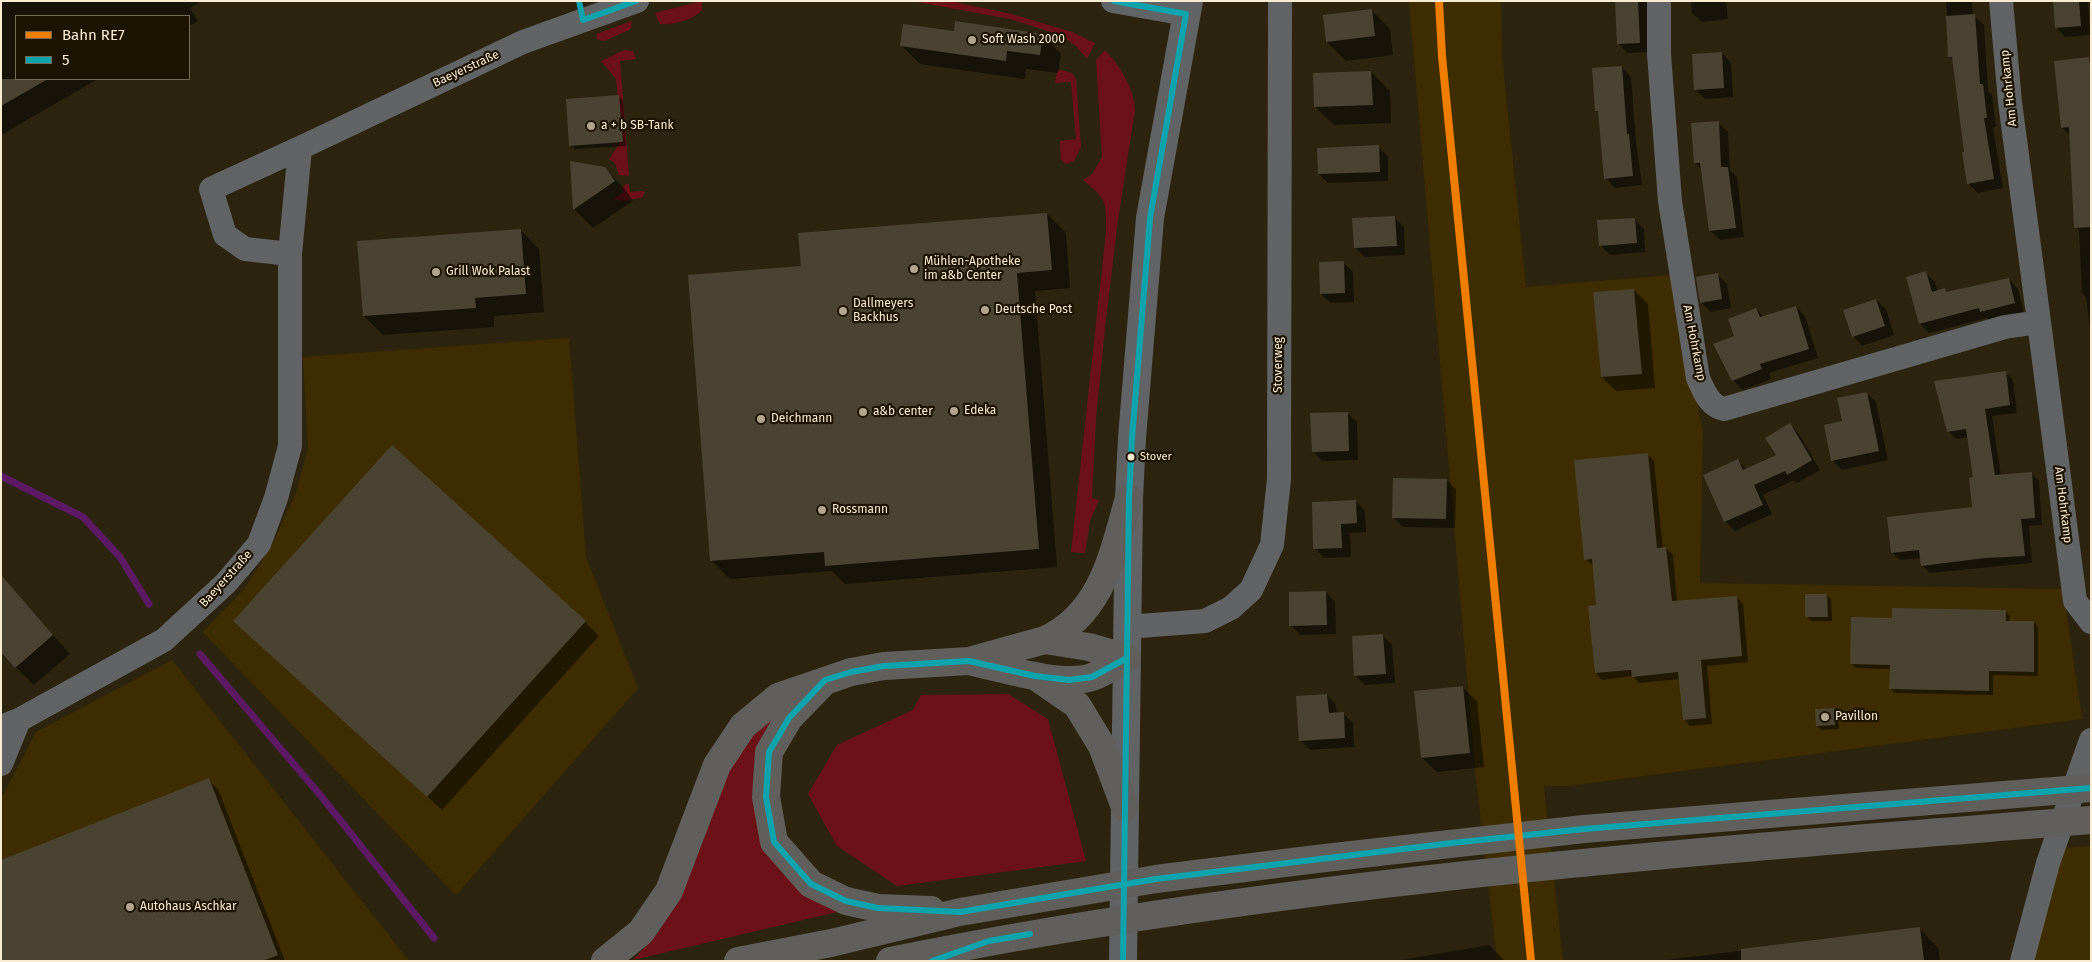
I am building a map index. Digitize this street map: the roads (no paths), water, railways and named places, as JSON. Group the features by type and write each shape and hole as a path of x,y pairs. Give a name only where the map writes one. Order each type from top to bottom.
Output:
{"highway":[{"path":"605,961 641,932 669,891 717,765 743,726 778,697 850,672 884,666 970,661 1055,636 1085,611 1105,578 1129,498"},
{"path":"1045,640 1089,647 1126,658"},
{"path":"970,661 1034,676 1069,680 1092,677 1126,658"},
{"path":"1034,676 1078,705 1102,746 1124,808"},
{"path":"825,680 789,718 769,752 766,797 774,842 812,884 846,902 878,908 960,912"},
{"path":"738,961 831,943 960,912 1156,879 1584,829 2091,788"},
{"path":"890,961 989,941 1157,914 1455,876 1588,861 1803,842 2084,821"},
{"path":"931,961 989,941"}],"street":[{"name":"Baeyerstraße","path":"290,254 245,249 225,235 211,189 523,42 581,11 637,1"},
{"path":"1113,1 1188,8 1150,218 1132,438 1126,658 1123,961"},
{"name":"Stoverweg","path":"1127,627 1205,621 1231,608 1251,590 1272,545 1279,480 1280,1"},
{"name":"Am Hohrkamp","path":"1659,1 1659,54 1670,200 1698,378 1707,398 1718,408 1724,409 2005,327 2040,322"},
{"name":"Am Hohrkamp","path":"2001,1 2010,102 2075,601 2091,622"},
{"name":"Baeyerstraße","path":"1,764 10,723 164,640 226,583 258,544 276,498 290,446 290,254 300,148"},
{"path":"2022,961 2048,863 2091,740"}],"waterway":[{"path":"1,476 83,517 120,557 149,604"},
{"path":"200,654 321,796 434,938"}],"rail line":[{"name":"RE7","path":"1439,1 1442,56 1531,961"}],"place":[{"name":"Soft Wash 2000","path":"972,40"},
{"name":"a + b SB-Tank","path":"591,126"},
{"name":"Mühlen-Apotheke im a&b Center","path":"914,269"},
{"name":"Grill Wok Palast","path":"436,272"},
{"name":"Deutsche Post","path":"985,310"},
{"name":"Dallmeyers Backhus","path":"843,311"},
{"name":"Edeka","path":"954,411"},
{"name":"a&b center","path":"863,412"},
{"name":"Deichmann","path":"761,419"},
{"name":"Stover","path":"1131,457"},
{"name":"Rossmann","path":"822,510"},
{"name":"Pavillon","path":"1825,717"},
{"name":"Autohaus Aschkar","path":"130,907"}]}
